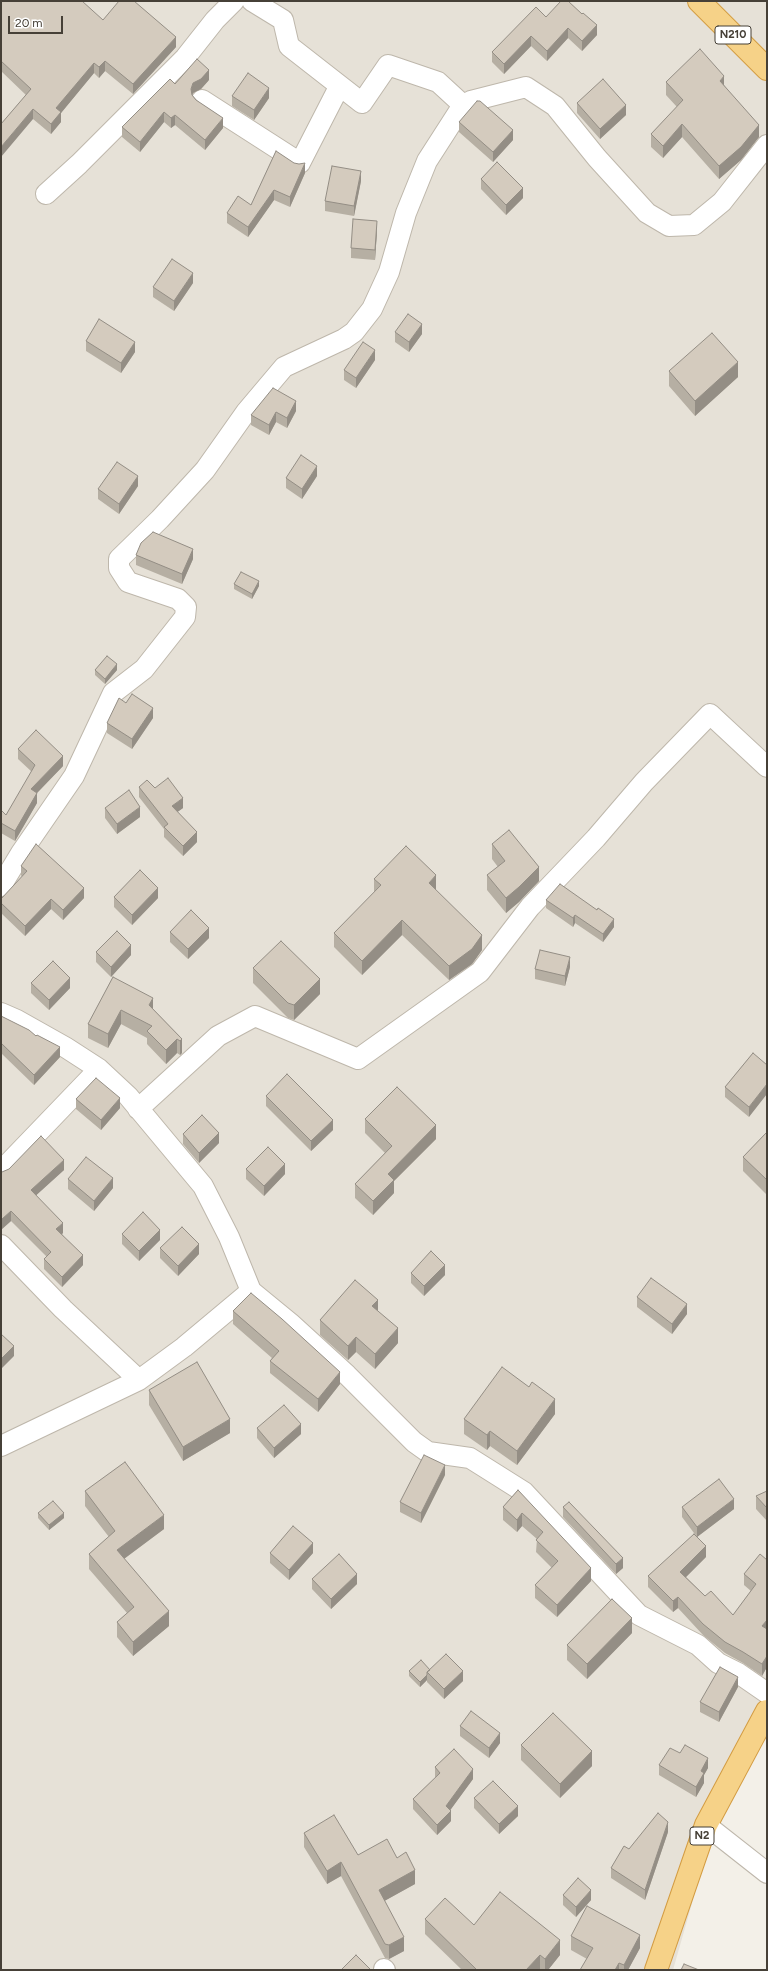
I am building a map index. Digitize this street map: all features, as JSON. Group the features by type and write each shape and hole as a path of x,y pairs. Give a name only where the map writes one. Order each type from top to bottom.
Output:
{"highway":[{"name":"N210","path":"699,1 767,69"},
{"name":"N2","path":"656,1970 706,1825 767,1711"}],"street":[{"path":"46,194 79,164 185,58 215,20 234,1"},
{"path":"252,1 283,20 288,46 339,87 362,103 388,65 438,82 463,105"},
{"path":"202,100 300,163 339,87"},
{"path":"1,886 21,853 74,776 113,693 144,668 185,617 186,607 178,599 128,582 119,568 119,559 160,519 205,470 246,412 284,367 344,339 354,332 372,309 389,272 406,213 427,161 463,105 472,100 526,87 556,106 597,158 647,213 669,226 694,225 722,202 767,145"},
{"path":"138,1108 218,1036 255,1016 358,1059 480,972 530,907 596,838 644,782 710,714 767,766"},
{"path":"1,1014 17,1020 99,1069 138,1108 203,1186 229,1236 251,1291 290,1323 347,1375 414,1442 428,1452 470,1458 524,1492 640,1615 698,1646 718,1663 738,1673 767,1694"},
{"path":"1,1171 99,1069"},
{"path":"1,1245 63,1309 139,1380"},
{"path":"1,1446 139,1380 184,1347 251,1291"},
{"path":"706,1825 767,1873"}],"shaded area":[{"path":"1,1 767,1 767,1731 715,1823 673,1970 1,1970"}],"building":[{"path":"1,1 82,1 103,20 119,1 134,1 176,37 133,84 105,61 99,67 94,63 56,108 61,112 51,124 33,109 1,147 1,124 31,89 1,61"},
{"path":"561,1 568,1 597,25 582,41 568,28 547,51 531,36 504,64 492,52 536,7 546,17"},
{"path":"700,49 724,76 720,81 759,125 741,147 719,166 682,124 663,146 651,134 683,100 666,82"},
{"path":"197,59 209,70 201,79 193,83 191,89 192,95 196,100 223,118 205,140 175,115 171,118 164,112 140,142 122,127 170,79 175,84"},
{"path":"248,73 269,88 254,110 232,96"},
{"path":"603,79 626,105 600,129 577,103"},
{"path":"477,101 480,101 513,130 493,152 459,122"},
{"path":"276,151 294,163 305,163 290,197 274,190 248,227 227,213 238,196 251,205"},
{"path":"497,162 523,188 506,205 481,179"},
{"path":"332,166 361,171 354,206 325,201"},
{"path":"353,219 377,221 375,250 351,248"},
{"path":"172,259 193,273 174,301 153,287"},
{"path":"408,314 422,324 409,342 395,332"},
{"path":"99,319 135,342 121,363 86,341"},
{"path":"712,333 738,362 695,401 669,371"},
{"path":"363,342 375,350 356,378 344,370"},
{"path":"273,388 296,401 287,418 276,412 269,425 251,415"},
{"path":"301,455 317,466 302,489 286,478"},
{"path":"117,462 138,476 119,504 98,489"},
{"path":"153,532 193,549 182,574 136,555 141,543"},
{"path":"241,572 259,581 252,594 234,584"},
{"path":"107,656 117,664 105,679 95,670"},
{"path":"132,694 153,708 132,739 107,723 119,698 126,703"},
{"path":"36,730 63,756 31,789 37,793 15,831 1,823 1,810 6,815 35,765 18,749"},
{"path":"168,778 183,798 172,806 197,832 183,846 164,827 168,824 139,787 147,780 155,788"},
{"path":"129,790 140,807 117,824 105,808"},
{"path":"509,830 539,867 506,898 487,875 505,861 492,844"},
{"path":"36,844 84,888 63,910 51,899 25,926 1,903 1,899 27,871 21,866"},
{"path":"406,846 436,875 429,883 482,935 472,949 449,966 402,920 362,961 334,933 381,885 374,879"},
{"path":"140,870 158,888 132,915 114,897"},
{"path":"560,884 597,910 598,908 614,919 603,934 575,915 573,918 546,900"},
{"path":"191,910 209,928 188,949 170,932"},
{"path":"117,931 131,945 111,967 96,952"},
{"path":"281,941 320,979 294,1005 288,1003 253,968"},
{"path":"540,950 570,957 565,976 535,969"},
{"path":"53,961 70,978 49,1000 31,983"},
{"path":"113,977 153,998 149,1005 182,1039 180,1041 177,1039 166,1050 147,1031 152,1026 121,1010 108,1034 88,1024"},
{"path":"1,1016 29,1030 36,1036 37,1035 60,1047 34,1075 1,1043"},
{"path":"753,1053 767,1065 767,1084 749,1107 725,1087"},
{"path":"287,1074 333,1120 311,1141 266,1096"},
{"path":"96,1078 120,1098 101,1120 76,1099"},
{"path":"397,1087 436,1125 388,1174 394,1180 373,1201 355,1184 392,1146 365,1119"},
{"path":"202,1115 219,1133 199,1153 183,1134"},
{"path":"767,1132 767,1180 743,1157"},
{"path":"41,1136 64,1160 31,1190 63,1223 56,1229 83,1255 62,1277 44,1259 51,1252 11,1211 2,1219 1,1218 1,1173 9,1169"},
{"path":"268,1147 285,1164 264,1186 246,1169"},
{"path":"86,1157 113,1178 94,1201 68,1179"},
{"path":"143,1212 160,1230 139,1251 122,1234"},
{"path":"182,1227 199,1244 178,1266 160,1248"},
{"path":"431,1251 445,1265 424,1286 411,1273"},
{"path":"651,1278 687,1304 672,1324 637,1297"},
{"path":"355,1280 378,1300 372,1306 398,1328 375,1354 356,1337 348,1346 320,1320"},
{"path":"251,1293 340,1372 318,1399 270,1361 279,1351 233,1311"},
{"path":"1,1334 14,1346 1,1359"},
{"path":"197,1362 230,1419 183,1447 149,1390"},
{"path":"502,1367 529,1387 532,1382 555,1399 517,1451 490,1431 487,1435 464,1419"},
{"path":"284,1405 301,1424 274,1448 257,1428"},
{"path":"424,1455 445,1465 421,1513 400,1502"},
{"path":"125,1462 164,1515 117,1550 169,1611 133,1642 117,1622 134,1607 89,1554 115,1531 85,1491"},
{"path":"719,1479 734,1499 697,1527 682,1507"},
{"path":"518,1490 591,1568 557,1605 535,1585 558,1561 536,1540 543,1532 522,1513 517,1520 503,1507"},
{"path":"767,1491 767,1508 756,1496"},
{"path":"53,1501 64,1513 49,1525 38,1513"},
{"path":"569,1502 623,1558 616,1564 563,1507"},
{"path":"293,1526 313,1543 289,1570 270,1553"},
{"path":"694,1534 706,1546 680,1572 705,1596 711,1591 733,1615 756,1584 744,1574 760,1554 767,1560 767,1620 762,1626 767,1629 767,1656 762,1664 725,1642 703,1624 678,1597 673,1601 648,1576"},
{"path":"339,1554 357,1574 331,1599 312,1579"},
{"path":"612,1599 632,1618 587,1664 567,1645"},
{"path":"446,1654 463,1671 444,1689 427,1672"},
{"path":"421,1660 430,1670 420,1682 409,1671"},
{"path":"720,1667 738,1677 719,1712 700,1702"},
{"path":"471,1711 500,1733 489,1748 460,1726"},
{"path":"553,1713 592,1751 560,1784 521,1745"},
{"path":"685,1745 708,1758 701,1771 704,1773 696,1787 659,1765 670,1748 680,1753"},
{"path":"454,1749 473,1769 446,1806 451,1811 437,1825 413,1799 440,1773 435,1767"},
{"path":"493,1781 518,1806 499,1824 474,1798"},
{"path":"658,1813 668,1822 645,1890 611,1868 624,1846 629,1849"},
{"path":"334,1815 358,1855 387,1839 397,1858 406,1852 415,1870 379,1890 404,1937 389,1945 385,1944 341,1862 327,1871 304,1833"},
{"path":"578,1878 591,1890 576,1907 563,1895"},
{"path":"500,1892 560,1940 545,1959 540,1955 526,1970 477,1970 425,1919 445,1898 474,1925"},
{"path":"587,1906 640,1935 624,1965 619,1963 615,1970 580,1970 593,1948 571,1936"},
{"path":"356,1955 371,1970 341,1970"},
{"path":"684,1964 699,1970 681,1970"}]}
